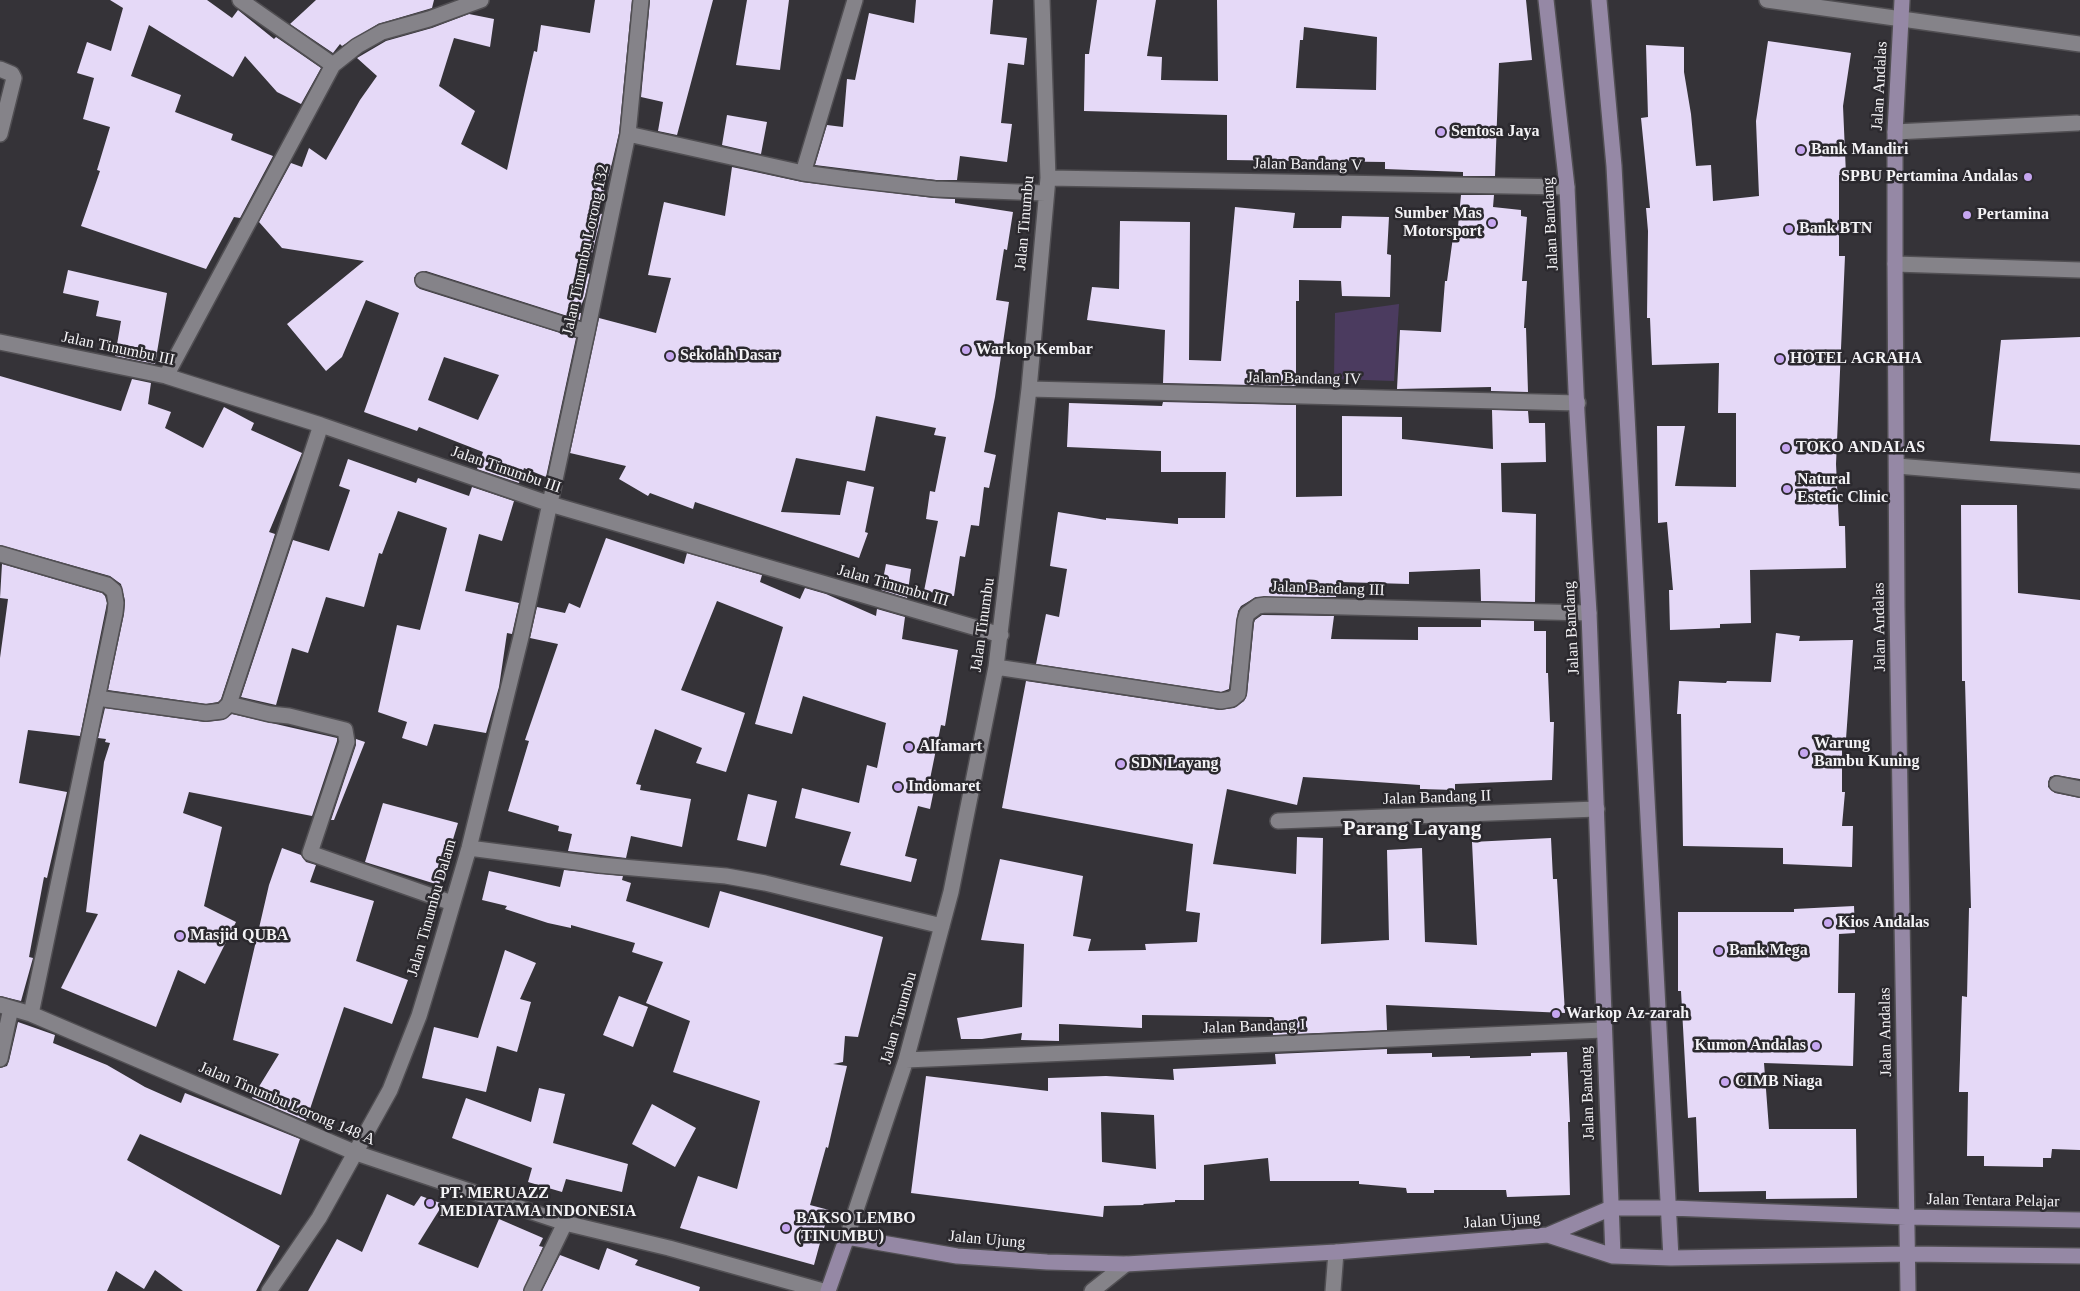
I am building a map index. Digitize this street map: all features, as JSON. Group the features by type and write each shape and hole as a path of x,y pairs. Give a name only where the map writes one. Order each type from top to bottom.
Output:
{"main road":[{"name":"Jalan Bandang","path":"1546,0 1568,187 1589,613 1603,1030 1613,1256"},
{"path":"1599,0 1614,166 1672,1258"},
{"name":"Jalan Andalas","path":"1902,0 1895,132 1895,264 1908,1291"},
{"path":"1548,1235 1611,1208"},
{"name":"Jalan Tentara Pelajar","path":"1611,1208 1670,1208 1906,1217 2080,1220"},
{"name":"Jalan Ujung","path":"847,1237 957,1256 1048,1262 1126,1264 1336,1252 1548,1235 1613,1256 1672,1258 1908,1254"},
{"path":"828,1291 847,1237"},
{"path":"1908,1254 2080,1256"}],"street":[{"path":"240,0 333,65"},
{"path":"166,376 333,65 357,46 382,32 429,19 481,0"},
{"name":"Jalan Tinumbu Lorong 132","path":"550,504 628,134 641,0"},
{"path":"803,173 855,0"},
{"name":"Jalan Tinumbu","path":"847,1237 906,1060 951,892 996,667 1029,389 1045,193 1048,178 1042,0"},
{"path":"1767,0 2080,44"},
{"path":"0,69 6,71 14,78 0,134"},
{"path":"1895,132 2077,122"},
{"path":"628,134 803,173 935,189 1045,193"},
{"name":"Jalan Bandang V","path":"1048,178 1568,187"},
{"path":"1895,264 2080,270"},
{"path":"423,280 587,332"},
{"name":"Jalan Tinumbu III","path":"0,342 166,376 321,425 550,504 1000,635"},
{"name":"Jalan Bandang IV","path":"1029,389 1578,403"},
{"path":"97,698 206,713 222,711 229,704 321,425"},
{"path":"1897,466 2080,481"},
{"name":"Jalan Tinumbu Dalam","path":"269,1291 319,1218 356,1153 390,1090 419,1016 468,848 521,637 550,504"},
{"path":"0,554 99,582 112,587 115,596 115,613 31,1014"},
{"name":"Jalan Bandang III","path":"996,667 1221,702 1232,699 1238,694 1247,614 1258,606 1265,604 1589,613"},
{"path":"229,704 345,730 347,742 310,853 452,903"},
{"path":"2057,784 2080,789"},
{"name":"Jalan Bandang II","path":"1278,822 1597,809"},
{"path":"468,848 599,865 726,876 765,883 942,926"},
{"path":"0,1059 5,1006"},
{"name":"Jalan Tinumbu Lorong 148 A","path":"5,1006 31,1014 356,1153 565,1223 669,1248 823,1291"},
{"name":"Jalan Bandang I","path":"906,1060 1603,1030"},
{"path":"532,1291 565,1223"},
{"path":"1333,1291 1336,1252"},
{"path":"1092,1291 1126,1264"}],"shaded area":[{"path":"1399,304 1394,381 1334,379 1335,313"}],"building":[{"path":"110,0 207,0 232,18 238,10 274,39 276,37 321,68 301,104 277,92 245,56 233,77 149,25 131,76 181,95 175,112 233,134 231,140 273,156 240,218 234,217 206,269 81,226 100,171 97,170 110,127 83,119 94,78 77,73 87,42 111,51 123,8"},
{"path":"316,0 434,0 432,8 378,24 342,46 340,44 333,53 290,24"},
{"path":"595,0 632,0 619,133 598,213 602,214 587,273 590,274 585,296 578,313 581,313 580,320 426,271 417,273 414,278 416,286 420,289 576,338 546,477 524,468 519,483 477,469 483,452 419,427 417,431 364,412 399,313 366,300 342,357 326,371 287,324 364,261 282,248 259,222 291,163 302,167 309,148 326,160 360,100 377,76 357,58 386,41 432,28 469,14 494,19 490,47 454,38 439,86 475,111 461,144 507,170 534,51 537,52 541,25 590,33","holes":["444,357 499,375 478,420 428,400"]},
{"path":"650,0 713,0 677,135 658,131 663,102 641,97"},
{"path":"747,0 789,0 780,70 736,65"},
{"path":"916,0 993,0 990,34 1027,38 1024,65 1008,63 1001,123 1012,124 1007,162 960,156 957,180 936,180 815,165 827,125 843,127 847,79 855,80 869,13 914,23"},
{"path":"1097,0 1156,0 1147,56 1162,57 1161,80 1218,81 1217,0 1526,0 1532,60 1499,63 1495,176 1463,176 1463,172 1385,169 1385,162 1227,160 1227,115 1084,111 1085,54 1089,54","holes":["1304,27 1377,37 1376,90 1296,88 1300,40 1303,40"]},
{"path":"1768,41 1851,53 1843,106 1846,175 1839,175 1839,256 1845,256 1836,464 1839,526 1845,526 1846,568 1750,570 1751,623 1720,624 1720,628 1670,630 1669,590 1673,590 1667,522 1658,523 1657,426 1685,426 1675,486 1736,487 1736,413 1718,413 1719,363 1652,365 1650,318 1647,318 1648,231 1646,208 1650,208 1641,118 1648,117 1646,45 1684,47 1684,72 1691,114 1696,166 1711,165 1713,201 1759,196 1756,121"},
{"path":"727,115 767,122 761,154 722,145"},
{"path":"732,167 802,182 955,199 955,203 1013,212 1007,250 1004,249 996,300 1009,302 995,397 984,452 996,455 989,488 984,487 979,526 971,525 965,557 960,556 954,596 924,591 938,521 926,519 930,491 935,492 946,437 934,435 936,428 876,416 865,471 796,458 781,512 840,515 847,481 874,487 865,532 868,533 859,558 695,502 693,509 650,493 648,496 619,479 626,466 570,453 599,318 656,333 671,278 648,275 664,202 725,216"},
{"path":"1461,195 1494,195 1493,207 1521,210 1521,216 1527,217 1522,281 1527,281 1524,328 1526,328 1528,392 1491,391 1491,387 1397,389 1400,330 1441,332 1445,281 1447,281 1453,237 1457,237"},
{"path":"1235,207 1295,213 1293,228 1341,228 1342,216 1389,217 1387,254 1391,255 1390,297 1342,296 1341,281 1299,280 1299,301 1296,301 1296,386 1163,383 1165,330 1087,320 1092,287 1119,289 1120,221 1190,222 1189,360 1221,361"},
{"path":"68,270 167,293 155,364 115,356 121,321 96,316 99,301 63,293"},
{"path":"2080,337 2080,445 1990,441 2001,340"},
{"path":"0,376 121,411 132,379 151,383 148,404 171,412 165,428 203,448 224,407 254,423 251,430 302,453 269,532 275,534 221,699 218,702 206,704 108,690 124,614 125,601 121,584 110,576 0,545"},
{"path":"1163,402 1296,405 1296,497 1342,496 1342,416 1402,417 1402,439 1493,449 1492,410 1528,411 1529,423 1545,423 1546,462 1501,463 1502,512 1536,514 1535,602 1481,601 1480,569 1409,572 1409,584 1340,582 1340,587 1337,587 1336,597 1256,597 1241,606 1238,611 1229,689 1221,692 1036,664 1046,614 1059,617 1067,569 1050,566 1058,512 1106,520 1106,518 1178,524 1178,518 1225,518 1226,472 1161,472 1161,451 1067,447 1069,403 1162,406"},
{"path":"348,459 416,483 418,478 469,496 472,487 514,501 502,541 479,534 465,591 519,603 512,634 507,633 499,687 486,733 434,724 427,746 402,738 407,722 378,712 397,625 420,630 447,528 398,511 382,554 379,553 364,607 326,597 308,653 292,648 276,705 241,697 293,540 329,551 350,490 339,486"},
{"path":"1961,505 2017,505 2018,593 2080,600 2080,779 2055,775 2050,777 2048,787 2055,793 2080,798 2080,1150 2052,1149 2051,1158 2043,1158 2043,1167 1984,1166 1984,1156 1967,1156 1968,1092 1959,1092 1962,996 1967,997 1969,908 1971,908 1965,681 1962,681"},
{"path":"606,538 684,564 687,553 762,575 760,582 800,599 805,588 826,594 876,616 877,609 905,617 902,639 958,650 945,726 941,725 930,779 936,780 930,809 918,806 905,856 917,859 911,882 840,865 851,832 795,818 802,788 859,803 867,765 877,768 886,723 803,696 792,734 755,724 783,627 717,601 681,690 745,713 726,772 696,763 702,748 655,729 636,784 641,785 640,790 691,799 682,847 631,836 626,858 568,851 572,834 558,831 559,826 508,811 529,741 525,740 558,644 530,638 537,607 565,613 569,603 580,608"},
{"path":"2,564 102,593 107,603 80,736 28,730 19,783 67,792 47,878 44,877 29,957 33,958 21,1001 0,996 0,658 8,599 0,598"},
{"path":"886,564 911,569 907,598 881,590"},
{"path":"1262,615 1334,616 1331,639 1418,640 1418,627 1481,627 1481,620 1534,621 1534,631 1546,631 1546,673 1548,673 1550,722 1554,722 1552,780 1455,784 1455,790 1420,789 1420,785 1303,777 1297,805 1227,789 1213,864 1296,874 1297,837 1323,838 1321,944 1389,940 1387,850 1422,848 1425,942 1477,945 1472,842 1551,838 1553,879 1557,879 1565,1013 1386,1005 1387,1030 1273,1035 1272,1017 1142,1015 1142,1028 1059,1024 1059,1041 1021,1040 1022,1033 982,1039 961,1039 957,1018 1022,1007 1024,944 981,940 1000,859 1083,876 1073,936 1091,939 1088,951 1146,950 1145,944 1197,942 1200,913 1186,911 1193,844 1002,808 1026,681 1220,710 1234,708 1244,701 1247,695 1254,623"},
{"path":"1776,633 1800,636 1799,641 1853,640 1846,739 1842,739 1842,792 1845,792 1842,826 1853,826 1852,867 1783,864 1783,848 1683,846 1681,714 1677,714 1679,681 1771,682"},
{"path":"105,708 205,722 223,720 232,714 337,738 312,816 189,792 183,813 222,827 204,906 236,922 205,984 178,970 156,1027 61,988 98,914 86,912 104,762 110,743 105,742 106,739 98,738"},
{"path":"356,739 365,742 334,820 331,820 356,745"},
{"path":"748,794 777,801 766,847 737,840"},
{"path":"383,803 458,823 439,885 365,862"},
{"path":"282,848 301,855 306,862 316,865 310,882 374,901 356,961 408,980 392,1024 344,1007 306,1121 252,1098 279,1054 233,1040 269,885"},
{"path":"564,870 623,876 622,880 631,883 626,901 709,928 720,891 883,937 858,1037 845,1036 843,1062 833,1064 847,1066 828,1148 826,1147 810,1205 829,1210 814,1265 680,1228 698,1176 737,1189 760,1101 673,1072 690,1021 646,1003 663,962 632,952 635,943 571,925 571,928 548,923 505,909 507,906 482,900 489,871 560,887"},
{"path":"1854,906 1855,933 1839,934 1838,993 1855,993 1853,1066 1764,1063 1769,1129 1856,1129 1857,1198 1766,1199 1766,1191 1699,1192 1696,1117 1688,1118 1681,991 1678,991 1678,912 1794,912 1794,909"},
{"path":"505,950 536,963 520,999 531,1002 517,1052 497,1046 486,1092 422,1078 434,1027 478,1038"},
{"path":"619,996 648,1007 633,1047 603,1035"},
{"path":"18,1022 55,1035 53,1043 107,1065 145,1087 181,1103 185,1093 300,1139 281,1195 140,1134 127,1160 280,1246 256,1291 183,1291 155,1270 144,1289 116,1271 107,1291 0,1291 0,1068 7,1066 9,1061"},
{"path":"1387,1049 1387,1054 1432,1053 1432,1057 1470,1056 1470,1058 1531,1056 1531,1053 1567,1052 1570,1122 1568,1122 1570,1195 1507,1197 1506,1190 1434,1190 1434,1193 1407,1193 1406,1188 1359,1184 1359,1181 1270,1181 1268,1158 1204,1165 1204,1200 1175,1200 1175,1202 1144,1205 1104,1206 1103,1217 911,1193 926,1076 1048,1091 1048,1078 1106,1076 1174,1080 1173,1069 1276,1064 1275,1054","holes":["1101,1112 1154,1115 1156,1169 1102,1162"]},
{"path":"539,1088 565,1094 553,1143 628,1164 622,1192 566,1179 562,1192 528,1182 532,1168 452,1138 466,1098 531,1122"},
{"path":"652,1104 696,1128 675,1167 632,1144"},
{"path":"387,1194 414,1206 421,1196 443,1204 418,1244 478,1268 499,1219 543,1238 539,1246 543,1247 523,1291 308,1291 337,1239 362,1252"},
{"path":"607,1248 638,1260 635,1265 700,1287 699,1291 542,1291 560,1255 599,1270"}],"place":[{"name":"Sentosa Jaya","path":"1441,132"},
{"name":"Bank Mandiri","path":"1801,150"},
{"name":"SPBU Pertamina Andalas","path":"2028,177"},
{"name":"Pertamina","path":"1967,215"},
{"name":"Sumber Mas Motorsport","path":"1492,223"},
{"name":"Bank BTN","path":"1789,229"},
{"name":"Warkop Kembar","path":"966,350"},
{"name":"Sekolah Dasar","path":"670,356"},
{"name":"HOTEL AGRAHA","path":"1780,359"},
{"name":"TOKO ANDALAS","path":"1786,448"},
{"name":"Natural Estetic Clinic","path":"1787,489"},
{"name":"Alfamart","path":"909,747"},
{"name":"Warung Bambu Kuning","path":"1804,753"},
{"name":"SDN Layang","path":"1121,764"},
{"name":"Indomaret","path":"898,787"},
{"name":"Kios Andalas","path":"1828,923"},
{"name":"Masjid QUBA","path":"180,936"},
{"name":"Bank Mega","path":"1719,951"},
{"name":"Warkop Az-zarah","path":"1556,1014"},
{"name":"Kumon Andalas","path":"1816,1046"},
{"name":"CIMB Niaga","path":"1725,1082"},
{"name":"PT. MERUAZZ MEDIATAMA INDONESIA","path":"430,1203"},
{"name":"BAKSO LEMBO (TINUMBU)","path":"786,1228"}],"district":[{"name":"Parang Layang","path":"1412,830"}]}
